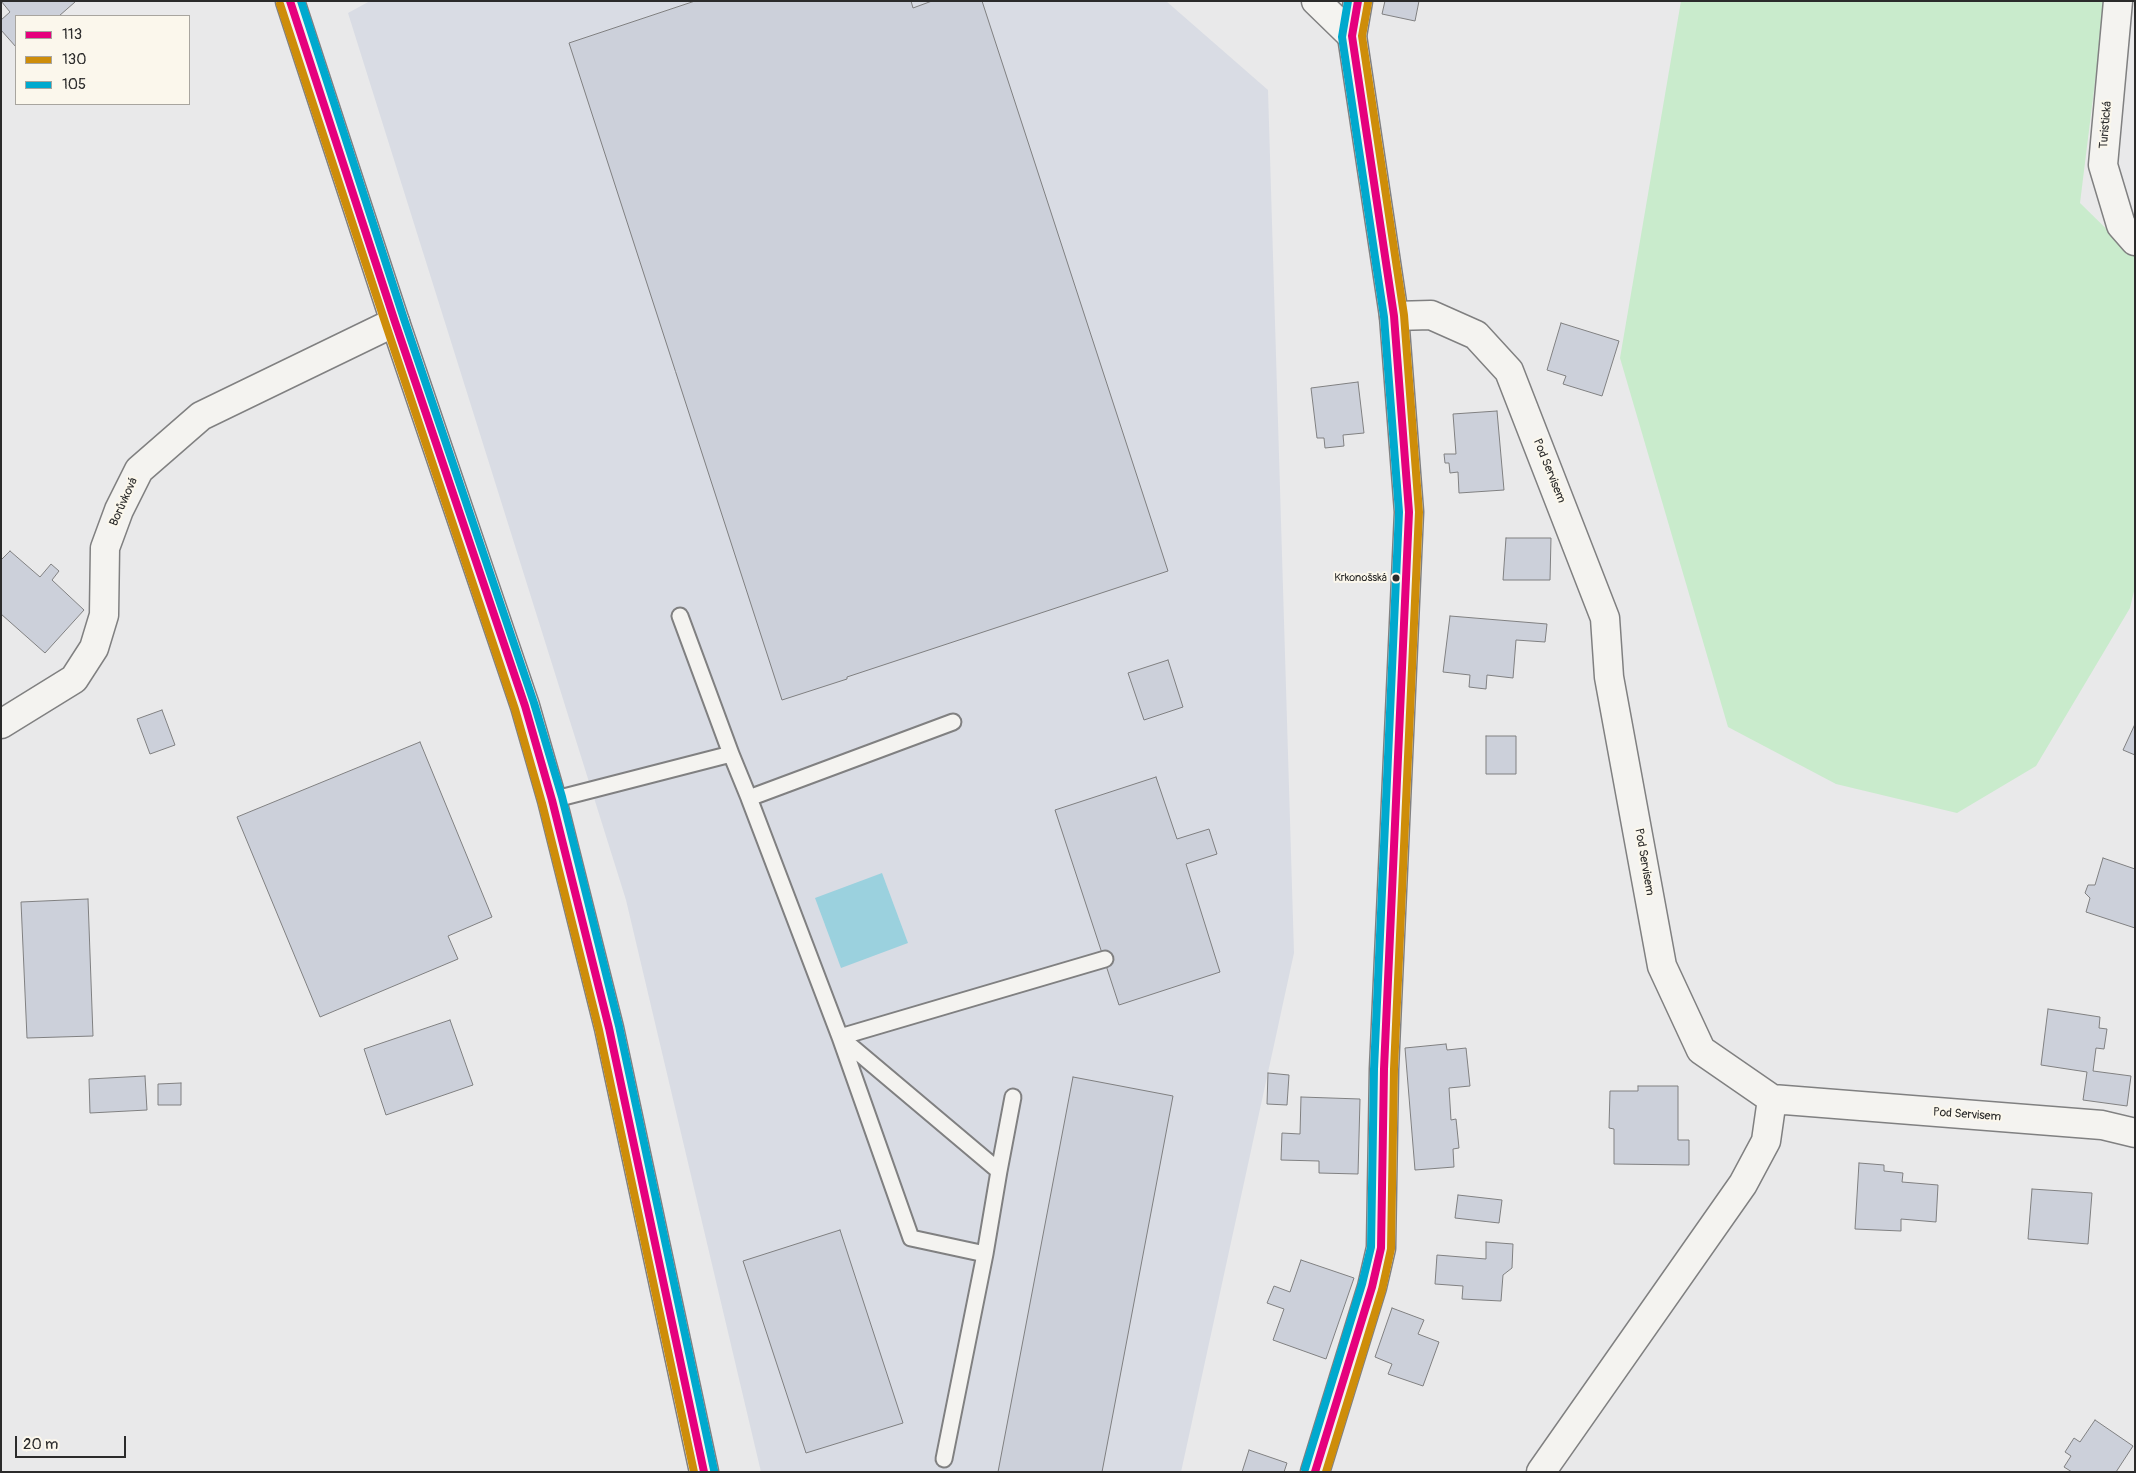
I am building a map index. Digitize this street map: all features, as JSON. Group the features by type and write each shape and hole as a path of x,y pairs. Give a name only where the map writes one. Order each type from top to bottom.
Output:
{"street":[{"path":"290,1 395,322 525,706 552,800 609,1028 704,1472"},
{"path":"1316,1 1352,36"},
{"path":"1315,1472 1372,1287 1381,1248 1384,1069 1408,512 1394,316 1352,36 1358,1"},
{"name":"Turistická","path":"2118,1 2103,165 2120,226 2135,241"},
{"name":"Pod Servisem","path":"1394,316 1432,315 1476,335 1509,371 1605,618 1609,677 1662,966 1701,1050 1772,1099 2102,1125 2135,1133"},
{"name":"Borůvková","path":"1,724 74,679 94,648 104,615 105,548 119,510 139,470 201,416 395,322"},
{"path":"1541,1472 1743,1184 1766,1141 1772,1099"}],"lane":[{"path":"680,616 840,1038 911,1238 985,1254"},
{"path":"749,798 953,722"},
{"path":"552,800 731,754"},
{"path":"840,1038 1105,959"},
{"path":"840,1038 999,1171"},
{"path":"944,1459 985,1254 1013,1098"}],"shaded area":[{"path":"370,1 1166,1 1268,90 1294,953 1181,1472 761,1472 626,900 348,13"}],"green space":[{"path":"1681,1 2105,1 2080,203 2135,257 2135,587 2130,608 2036,766 1957,813 1836,784 1728,727 1620,358"}],"water":[{"path":"882,873 908,943 841,968 815,898"}],"building":[{"path":"1,1 75,2 60,15 15,15 15,46 1,30 1,20 10,12"},
{"path":"695,1 911,1 913,8 932,1 982,1 1168,571 782,700 569,43"},
{"path":"1385,1 1419,1 1415,21 1382,14"},
{"path":"1561,323 1619,341 1602,396 1563,384 1566,376 1547,370"},
{"path":"1358,382 1364,433 1343,435 1344,446 1325,448 1324,438 1317,438 1311,388"},
{"path":"1497,411 1504,490 1459,493 1458,472 1450,473 1449,463 1445,463 1444,454 1456,454 1453,414"},
{"path":"1506,538 1551,538 1550,580 1503,580"},
{"path":"10,551 40,577 51,564 59,571 52,580 84,610 45,653 1,614 1,560"},
{"path":"1450,616 1547,624 1545,642 1516,640 1513,678 1487,675 1486,689 1469,687 1470,675 1443,672"},
{"path":"1168,660 1183,707 1144,720 1128,673"},
{"path":"162,710 175,745 150,754 137,719"},
{"path":"2135,724 2135,755 2123,750"},
{"path":"1486,736 1516,736 1516,774 1486,774"},
{"path":"420,742 492,917 448,936 458,959 320,1017 237,817"},
{"path":"1156,777 1177,839 1209,829 1217,854 1186,864 1220,972 1119,1005 1055,810"},
{"path":"2103,858 2135,869 2135,928 2086,912 2090,898 2085,893 2088,885 2095,885"},
{"path":"88,899 93,1036 27,1038 21,902"},
{"path":"2048,1009 2100,1017 2099,1028 2107,1029 2104,1049 2096,1048 2093,1071 2131,1076 2127,1106 2083,1100 2087,1072 2041,1065"},
{"path":"450,1020 473,1085 386,1115 364,1049"},
{"path":"1446,1044 1447,1050 1466,1048 1470,1086 1449,1088 1451,1120 1456,1119 1459,1148 1453,1149 1454,1167 1415,1170 1405,1048"},
{"path":"1268,1073 1289,1075 1287,1105 1267,1104"},
{"path":"145,1076 147,1110 90,1113 89,1079"},
{"path":"1073,1077 1173,1096 1102,1472 998,1472"},
{"path":"181,1083 181,1105 158,1105 158,1084"},
{"path":"1638,1086 1678,1086 1678,1140 1689,1140 1689,1165 1614,1164 1614,1129 1609,1128 1610,1091 1638,1091"},
{"path":"1301,1097 1360,1099 1358,1174 1319,1173 1319,1161 1281,1160 1282,1133 1300,1134"},
{"path":"1859,1163 1884,1165 1884,1171 1903,1173 1902,1182 1938,1185 1936,1222 1901,1219 1901,1231 1855,1229"},
{"path":"2032,1189 2092,1193 2088,1244 2028,1239"},
{"path":"1458,1195 1502,1200 1499,1223 1455,1218"},
{"path":"840,1230 903,1423 806,1453 743,1261"},
{"path":"1486,1242 1513,1244 1512,1268 1503,1275 1501,1301 1462,1299 1463,1286 1435,1284 1437,1255 1486,1259"},
{"path":"1301,1260 1354,1278 1326,1359 1273,1340 1284,1309 1267,1303 1274,1286 1290,1292"},
{"path":"1392,1308 1424,1320 1418,1334 1439,1342 1423,1386 1388,1374 1392,1364 1375,1357"},
{"path":"2095,1420 2133,1446 2116,1472 2072,1472 2064,1467 2071,1456 2065,1452 2074,1438 2080,1442"},
{"path":"1249,1450 1287,1463 1284,1472 1242,1472"}],"transit line":[{"name":"113","path":"290,1 395,322 525,706 552,800 609,1028 704,1472"},
{"name":"105","path":"301,1 404,319 534,703 562,797 619,1026 714,1470"},
{"name":"105","path":"1305,1469 1362,1284 1371,1247 1374,1069 1399,512 1384,317 1342,37 1348,1"},
{"name":"113","path":"1315,1472 1372,1287 1381,1248 1384,1069 1409,512 1394,316 1352,36 1358,1"},
{"name":"130","path":"1326,1472 1382,1290 1391,1249 1394,1069 1419,512 1404,315 1362,36 1368,3"},
{"name":"130","path":"280,4 515,709 542,803 599,1030 694,1472"}],"place":[{"name":"Krkonošská","path":"1396,578"}]}
